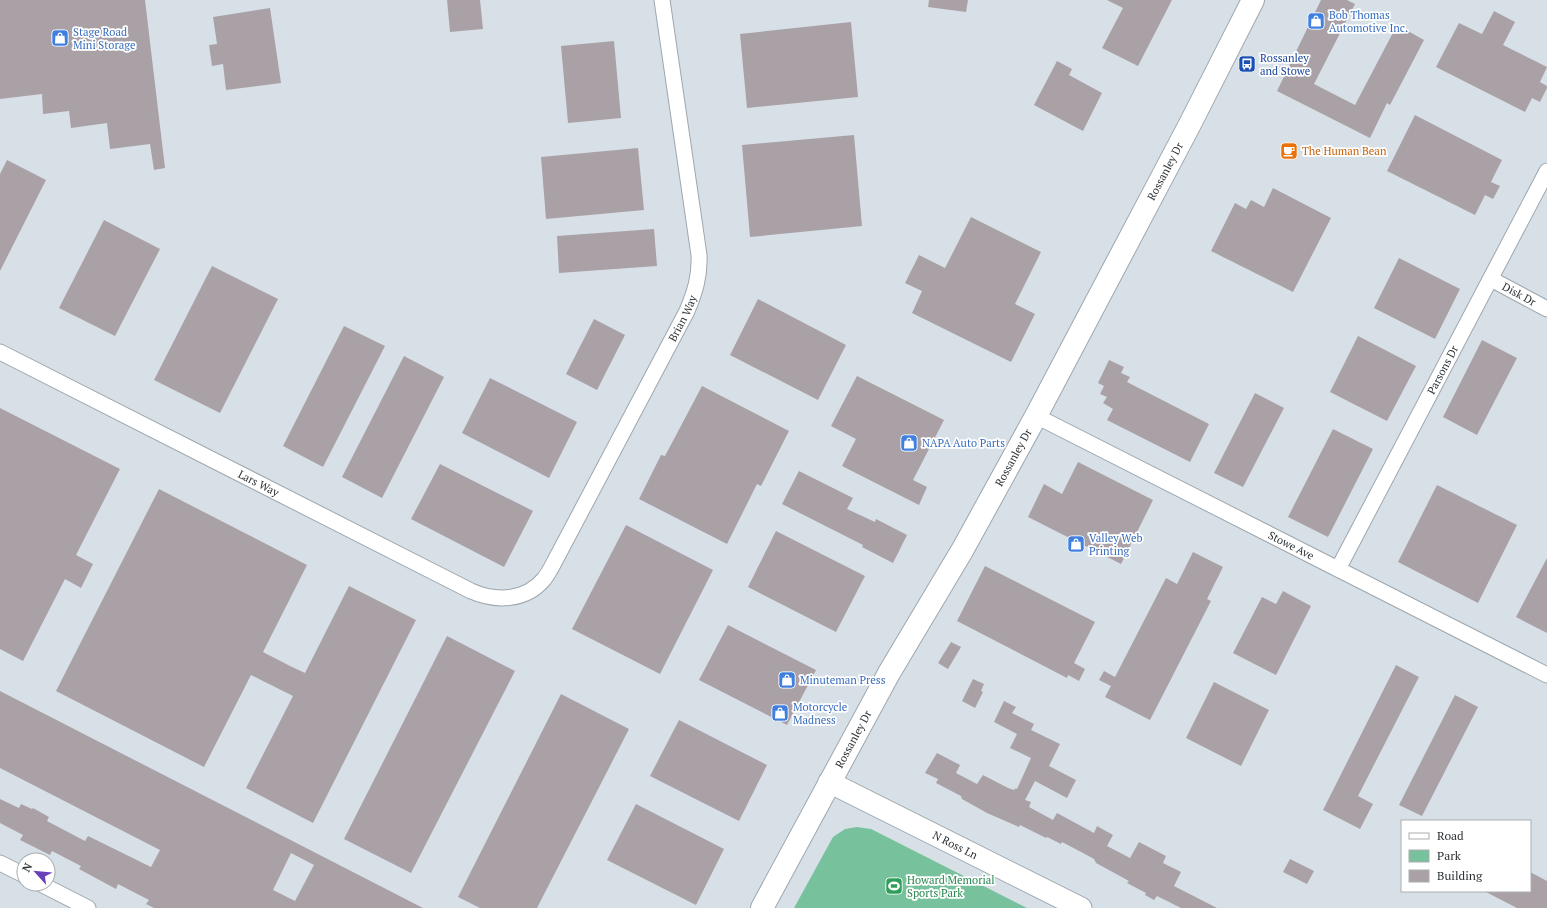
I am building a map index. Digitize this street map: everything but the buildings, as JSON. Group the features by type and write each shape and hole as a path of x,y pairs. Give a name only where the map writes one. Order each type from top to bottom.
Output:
{"main road":[{"name":"Rossanley Dr","path":"762,908 889,673 963,548 1036,416 1189,126 1253,0"},
{"name":"N Ross Ln","path":"829,782 1081,908"}],"street":[{"name":"Brian Way","path":"520,594 538,585 546,577 684,316 697,284 699,255 662,0"},
{"name":"Parsons Dr","path":"1338,569 1547,171"},
{"name":"Disk Dr","path":"1490,279 1547,309"},
{"name":"Lars Way","path":"0,352 471,591 485,597 498,599 508,599 520,594"},
{"name":"Stowe Ave","path":"1036,416 1547,675"},
{"path":"0,863 16,871"},
{"path":"56,892 88,908"}],"green space":[{"name":"Howard Memorial Sports Park","path":"857,827 871,829 1027,908 794,908 833,837 845,829"}],"place":[{"name":"Bob Thomas Automotive Inc.","path":"1316,21"},
{"name":"Stage Road Mini Storage","path":"60,38"},
{"name":"Rossanley and Stowe","path":"1247,64"},
{"name":"The Human Bean","path":"1289,151"},
{"name":"NAPA Auto Parts","path":"909,443"},
{"name":"Valley Web Printing","path":"1076,544"},
{"name":"Minuteman Press","path":"787,680"},
{"name":"Motorcycle Madness","path":"780,713"},
{"name":"Howard Memorial Sports Park","path":"894,886"}]}
